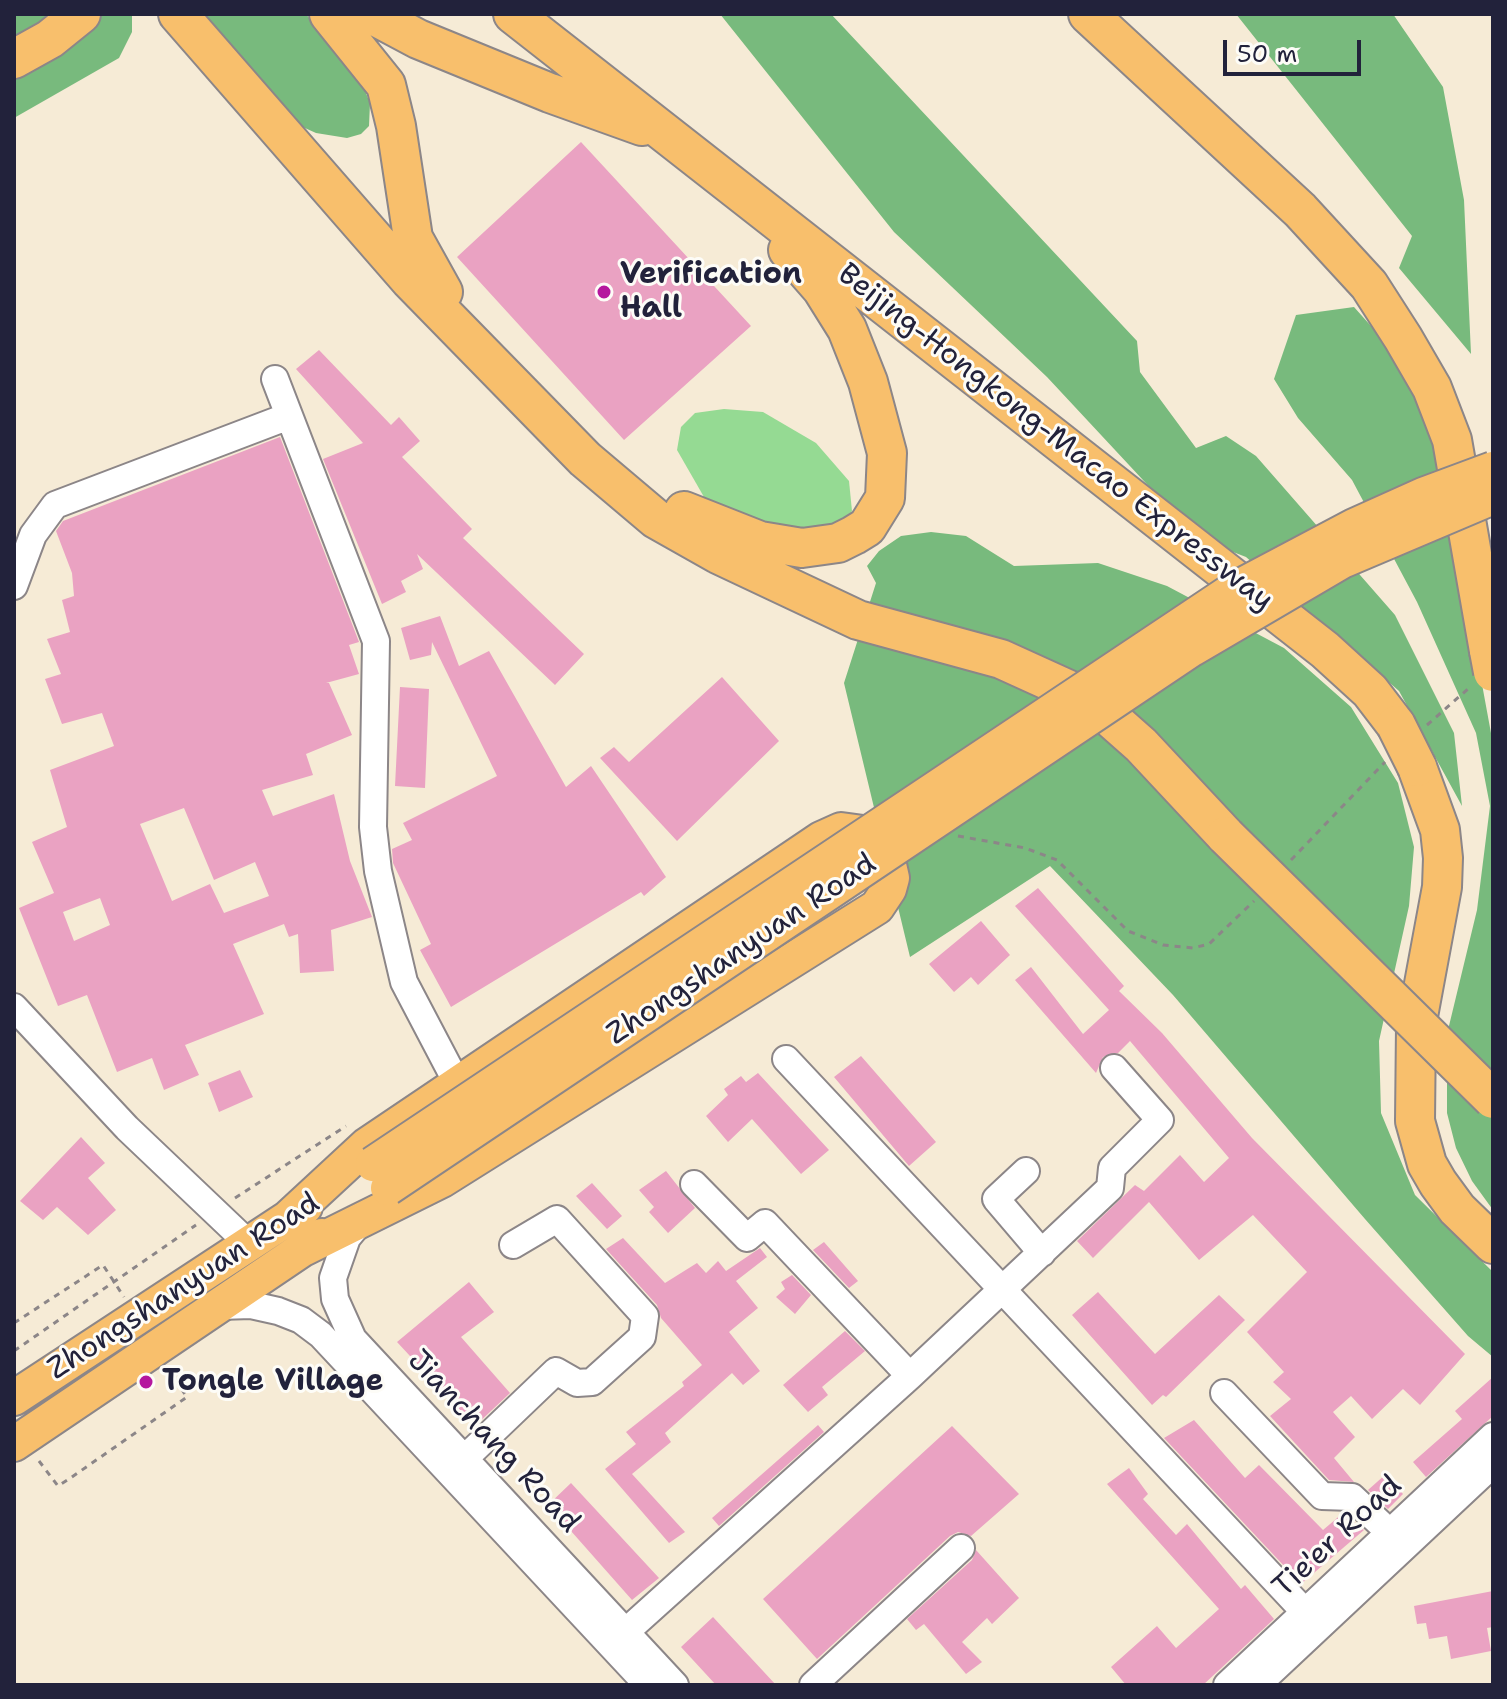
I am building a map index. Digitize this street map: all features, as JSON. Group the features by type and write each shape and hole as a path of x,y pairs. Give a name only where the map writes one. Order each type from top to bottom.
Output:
{"highway":[{"path":"178,14 410,280 585,459 656,519 718,554 858,620 1001,659 1089,699 1141,745 1226,836 1493,1099"},
{"path":"329,14 386,85 396,126 413,238 471,343"},
{"path":"371,14 418,39 683,144"},
{"name":"Beijing-Hongkong-Macao Expressway","path":"513,14 683,144 1325,650 1370,691 1396,725 1417,767 1440,830 1443,858 1440,901 1416,1027 1415,1121 1427,1164 1438,1183 1457,1209 1493,1244"},
{"path":"1088,14 1300,210 1369,285 1386,312 1432,388 1452,440 1491,661"},
{"path":"14,59 70,23"},
{"path":"434,274 607,453 662,499 692,515 760,541 802,548 838,543 867,527 878,513 888,485 885,443 868,382 847,329 822,289 716,171"}],"main road":[{"name":"Zhongshanyuan Road","path":"18,1441 303,1249 380,1176 1233,590 1354,526 1423,495 1493,469"},
{"name":"Zhongshanyuan Road","path":"14,1398 287,1219 380,1176 1216,634 1342,561 1493,497"},
{"path":"287,1219 367,1145 830,834 841,830 863,833 873,838 887,856 892,878 877,907 442,1180 303,1249"}],"street":[{"path":"275,379 376,641 373,827 378,871 404,982 457,1083"},
{"path":"14,586 33,535 55,505 289,416"},
{"path":"14,1007 127,1128 249,1244"},
{"path":"786,1059 1312,1620"},
{"path":"618,1639 910,1376 1110,1188 1112,1168 1160,1120 1114,1068"},
{"path":"1026,1171 996,1199 1042,1253"},
{"path":"694,1184 747,1238 765,1223 910,1376"},
{"path":"464,1459 556,1371 577,1383 592,1382 642,1337 645,1316 557,1219 513,1245"},
{"name":"Jianchang Road","path":"362,1220 347,1238 333,1278 342,1321 353,1339 464,1459 618,1639 648,1685"},
{"name":"Jianchang Road","path":"220,1306 251,1305 278,1311 301,1320 321,1335 618,1639 675,1685"},
{"path":"1224,1393 1322,1496 1352,1497 1398,1540"},
{"name":"Tie'er Road","path":"1398,1540 1493,1436"},
{"name":"Tie'er Road","path":"1227,1685 1312,1620 1398,1540 1493,1464"},
{"path":"813,1685 961,1548"},
{"name":"Tie'er Road","path":"1257,1685 1312,1620"}],"path":[{"path":"14,1323 103,1265 138,1316"},
{"path":"18,1441 58,1486 69,1479 187,1397 155,1350"}],"green space":[{"path":"14,14 132,14 132,32 119,58 14,118"},
{"path":"186,14 306,14 363,86 370,103 369,126 361,134 347,138 316,133 296,124"},
{"path":"720,14 831,14 1137,341 1140,372 1196,448 1226,436 1256,456 1395,615 1454,733 1462,806 1399,691 1246,557 1197,538 1047,377 894,232"},
{"path":"1236,14 1393,14 1443,87 1464,200 1471,354 1399,268 1412,236"},
{"path":"1354,307 1379,335 1423,403 1438,445 1493,744 1493,1082 1448,1030 1477,910 1490,806 1476,733 1417,602 1352,480 1298,418 1274,379 1296,315"},
{"path":"724,409 763,412 816,443 849,481 852,511 843,526 804,538 755,530 704,497 677,450 681,427 695,413"},
{"path":"931,532 966,536 1014,566 1098,563 1167,586 1284,648 1351,707 1398,783 1414,847 1409,906 1379,1041 1381,1113 1415,1195 1493,1272 1493,1357 1468,1336 1173,995 1050,866 910,957 844,683 876,583 867,566 879,551 901,536"},
{"path":"1447,1079 1493,1118 1493,1210 1472,1181 1456,1148 1447,1113"}],"building":[{"name":"Verification Hall","path":"581,142 751,326 624,440 457,257"},
{"path":"319,350 391,425 399,417 420,441 402,457 472,529 463,538 584,654 555,685 417,554 423,569 401,581 406,592 382,604 323,459 363,443 296,369"},
{"path":"280,437 359,642 349,645 359,674 326,683 329,683 352,735 306,754 313,775 262,790 273,816 334,794 350,861 372,917 331,930 334,971 300,973 298,934 289,937 284,924 233,944 264,1014 185,1045 199,1075 164,1090 152,1058 117,1072 87,995 58,1006 19,908 54,893 32,842 67,827 50,770 114,746 102,713 62,724 45,679 61,674 47,639 70,632 62,600 74,596 72,573 56,531 63,521","holes":["184,808 214,880 255,862 269,896 224,913 210,884 172,901 140,824","100,898 110,925 74,941 63,912"]},
{"path":"440,616 459,666 489,651 566,787 591,766 666,877 644,896 641,892 451,1007 420,950 431,944 393,863 392,849 412,840 403,823 497,776 432,642 431,655 410,660 401,628"},
{"path":"722,677 779,741 677,841 600,758 614,747 629,762"},
{"path":"400,687 429,689 425,788 395,786"},
{"path":"1038,888 1124,986 1119,991 1162,1033 1252,1138 1465,1354 1420,1405 1403,1389 1372,1419 1351,1396 1333,1412 1355,1437 1334,1458 1354,1482 1329,1480 1270,1416 1291,1399 1273,1382 1284,1372 1247,1332 1307,1272 1253,1215 1199,1260 1149,1202 1093,1258 1077,1241 1135,1185 1144,1191 1180,1155 1204,1182 1229,1158 1130,1041 1118,1053 1103,1057 1096,1073 1015,980 1031,967 1083,1034 1109,1010 1015,906"},
{"path":"981,921 1010,955 978,985 971,977 954,992 929,964"},
{"path":"861,1056 936,1142 909,1166 834,1077"},
{"path":"240,1070 253,1097 219,1112 208,1083"},
{"path":"758,1073 829,1150 801,1174 752,1119 728,1142 706,1116 728,1095 724,1089 741,1076 746,1082"},
{"path":"81,1137 105,1163 88,1178 116,1210 88,1235 57,1207 43,1220 20,1201"},
{"path":"666,1171 695,1208 668,1233 649,1212 654,1207 639,1190"},
{"path":"592,1183 622,1216 607,1229 576,1196"},
{"path":"623,1238 665,1283 697,1263 706,1273 718,1261 726,1271 760,1248 767,1257 736,1281 758,1308 729,1332 760,1371 743,1385 732,1373 665,1433 671,1442 632,1474 685,1532 669,1543 605,1469 636,1444 626,1432 684,1386 682,1382 702,1365 661,1318 657,1305 606,1249"},
{"path":"824,1242 858,1281 849,1288 813,1250"},
{"path":"792,1275 811,1295 795,1314 776,1297 785,1289 781,1282"},
{"path":"469,1282 494,1312 461,1337 510,1393 475,1426 397,1342"},
{"path":"1098,1292 1155,1354 1219,1295 1245,1320 1166,1397 1163,1395 1152,1405 1072,1315"},
{"path":"845,1331 865,1351 822,1387 828,1395 808,1412 783,1385"},
{"path":"1493,1377 1493,1416 1426,1477 1413,1462 1462,1419 1455,1411"},
{"path":"1194,1420 1245,1478 1259,1465 1323,1530 1343,1513 1364,1530 1301,1584 1164,1438"},
{"path":"818,1425 824,1432 719,1526 712,1518"},
{"path":"952,1426 1019,1494 971,1536 958,1532 950,1536 817,1659 763,1599"},
{"path":"1129,1468 1148,1494 1143,1499 1176,1535 1187,1524 1241,1589 1245,1585 1274,1619 1203,1685 1126,1685 1111,1667 1157,1626 1176,1648 1219,1609 1107,1484"},
{"path":"1386,1474 1403,1494 1388,1509 1368,1490"},
{"path":"571,1483 659,1578 632,1600 548,1505"},
{"path":"976,1550 1019,1598 992,1624 987,1618 962,1642 982,1662 966,1674 924,1624 916,1630 907,1619 972,1560"},
{"path":"1493,1591 1493,1627 1487,1628 1491,1651 1451,1659 1447,1636 1429,1639 1426,1623 1417,1624 1414,1606"},
{"path":"713,1617 776,1685 716,1685 681,1647"}],"place":[{"name":"Verification Hall","path":"604,292"},
{"name":"Tongle Village","path":"146,1382"}]}
